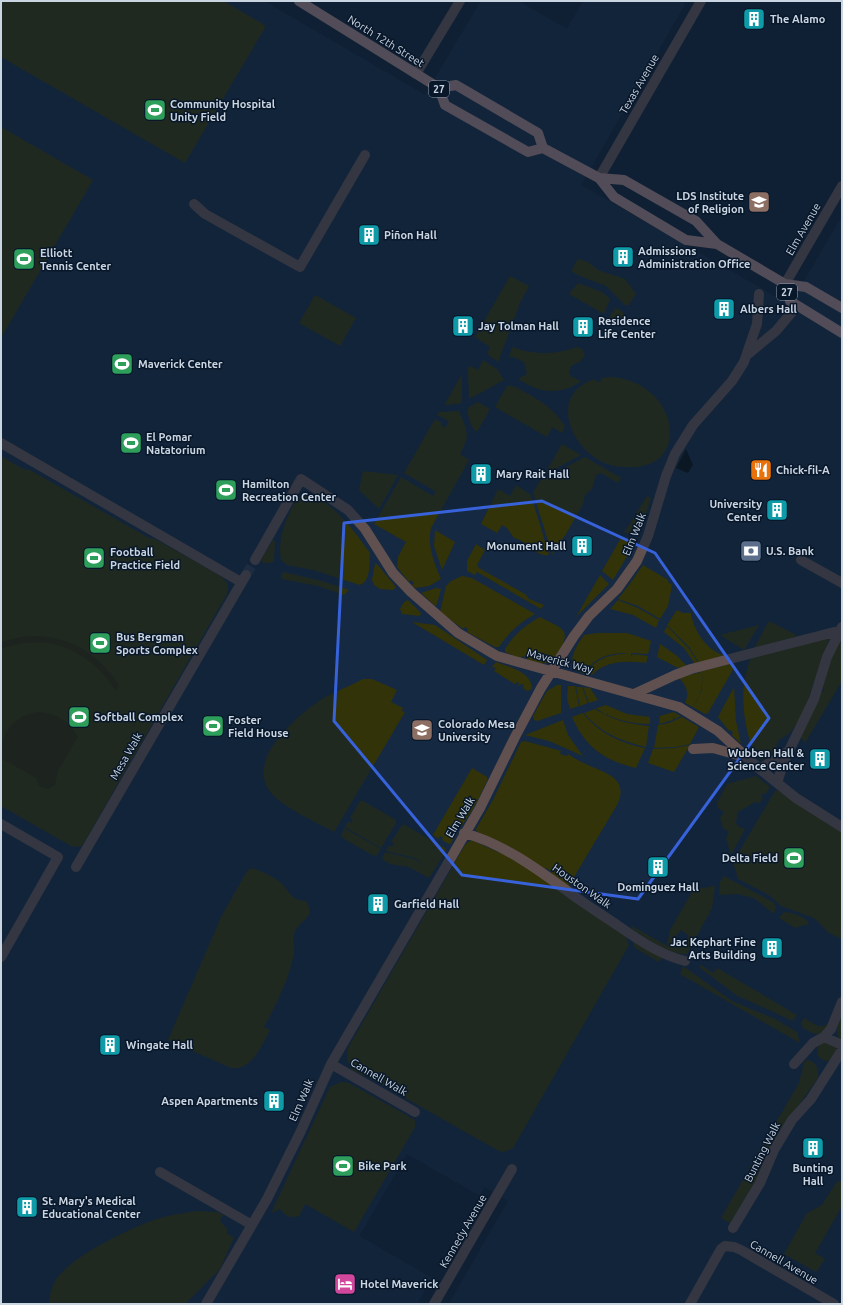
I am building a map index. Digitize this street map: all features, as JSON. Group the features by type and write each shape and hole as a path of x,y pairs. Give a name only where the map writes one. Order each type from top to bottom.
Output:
{"main road":[{"name":"North 12th Street","path":"299,1 439,88"},
{"name":"27","path":"543,148 538,133 456,85 439,88 445,105 528,152 543,148 599,178 614,197 686,240 717,244"},
{"name":"27","path":"599,178 624,180 696,221 717,244 785,284 806,287 842,308"},
{"name":"27","path":"785,284 790,301 842,333"}],"street":[{"path":"416,74 460,1"},
{"name":"Texas Avenue","path":"599,178 701,1"},
{"path":"194,204 206,214 300,267 365,155"},
{"name":"Elm Avenue","path":"785,284 842,186"},
{"name":"Elm Walk","path":"206,1304 252,1225 297,1139 331,1064 464,833 480,808 541,688 589,616 617,589 637,561 648,536 666,476 675,454 700,416 736,376 747,355 757,324 759,294"},
{"name":"Elm Walk","path":"747,355 776,331 792,312"},
{"name":"Mesa Walk","path":"1,443 244,578 76,867"},
{"name":"Maverick Way","path":"255,560 301,479 348,510 365,529 393,573 417,598 458,633 497,656 679,707 708,723 777,783 813,809 842,827"},
{"path":"801,560 842,583"},
{"path":"634,694 675,675 841,629"},
{"path":"777,783 788,751 812,705 827,657 841,629"},
{"path":"693,749 723,749 749,760"},
{"path":"760,769 777,760 788,751"},
{"path":"1,824 58,857 1,957"},
{"name":"Houston Walk","path":"464,833 512,854 548,875 640,941 676,959 685,961"},
{"path":"794,1064 813,1043 824,1037 831,1029 842,1002"},
{"path":"824,1037 842,1045"},
{"name":"Bunting Walk","path":"733,1228 760,1183 774,1150 792,1120 811,1098 842,1050"},
{"name":"Cannell Walk","path":"331,1064 415,1112"},
{"name":"Kennedy Avenue","path":"434,1304 512,1169"},
{"path":"160,1172 252,1225"},
{"name":"Cannell Avenue","path":"690,1304 725,1246 734,1247 834,1304"}],"highlighted area":[{"path":"542,501 655,553 769,718 638,899 462,875 334,721 344,523"}],"shaded area":[{"name":"Colorado Mesa University","path":"1,1 264,1 425,95 481,1 518,1 567,29 583,1 681,1 685,4 581,185 790,305 842,216 842,1304 449,1304 508,1201 485,1187 479,1195 407,1154 359,1236 432,1278 417,1304 1,1304"},
{"name":"Community Hospital Unity Field","path":"1,1 224,1 266,26 185,163 1,57"},
{"name":"Elliott Tennis Center","path":"1,127 93,180 1,338"},
{"path":"578,259 588,262 598,270 625,279 636,294 629,305 625,305 606,286 571,271"},
{"path":"510,276 529,286 520,303 498,362 487,354 490,347 475,337"},
{"path":"578,283 602,292 610,299 604,314 569,294"},
{"path":"315,295 356,318 340,346 299,323"},
{"path":"615,308 622,311 630,326 622,325 609,318"},
{"path":"512,347 536,353 561,352 577,347 582,349 585,355 584,357 580,362 572,365 569,372 570,376 581,381 573,386 558,391 542,390 526,384 518,379 527,374 524,362 513,357 509,357"},
{"path":"483,360 497,369 504,380 469,399 468,368 470,366 478,370"},
{"path":"462,374 462,403 446,405 445,404"},
{"path":"611,377 638,384 652,394 663,408 670,426 670,436 664,453 654,462 636,467 619,467 611,465 594,457 576,438 568,415 569,404 573,394 582,385 595,379 596,382 601,381 601,378"},
{"path":"507,386 516,388 547,406 565,426 562,433 552,427 547,437 495,407"},
{"path":"478,402 490,409 477,432 472,427 467,412 469,407"},
{"path":"459,411 467,432 466,442 460,454 469,460 431,528 430,535 432,554 441,579 429,586 415,588 412,585 414,583 411,580 409,582 397,567 398,557 406,542 374,524 401,477 433,496 435,491 404,473 435,419 442,423 441,425 445,428 449,421 437,415 439,412"},
{"path":"562,444 581,455 544,475"},
{"path":"686,449 693,465 688,473 676,468"},
{"name":"Bus Bergman Sports Complex","path":"1,456 23,469 30,470 149,538 155,539 221,576 228,584 227,594 82,846 73,847 1,806"},
{"path":"585,457 621,478 618,483 601,473 596,475 592,489 585,495 583,504 566,534 552,554 533,492 540,481"},
{"path":"363,471 398,475 379,509 359,490"},
{"path":"516,485 531,495 549,555 539,553 518,539 514,538 507,528 502,525 497,533 481,524 498,489 510,496"},
{"path":"308,494 317,497 334,510 351,528 370,553 369,572 364,583 360,585 313,570 287,565 281,560 280,544 286,520 297,498"},
{"path":"647,496 651,498 640,533 624,533"},
{"path":"435,530 455,542 442,570 434,546"},
{"path":"621,538 638,538 613,580 602,571"},
{"path":"273,540 275,541 274,561 270,563 263,563 261,560"},
{"path":"476,544 485,550 477,565 479,568 525,594 529,599 544,605 541,609 477,572 475,575 467,571 467,561"},
{"path":"375,564 377,564 396,587 393,590 380,589 374,585 372,580"},
{"path":"643,565 668,580 668,582 672,585 668,606 660,619 638,606 618,599"},
{"path":"284,572 322,581 349,590 344,595 318,586 282,579 281,575"},
{"path":"600,575 609,584 576,617"},
{"path":"462,576 472,578 535,614 515,628 499,647 495,647 467,632 468,629 465,627 463,629 440,612 446,586 451,581"},
{"path":"436,588 441,589 437,604 435,606 421,593"},
{"path":"408,600 421,613 420,616 402,614 400,609 404,602"},
{"path":"618,600 638,608 659,620 656,628 633,615 610,609"},
{"path":"677,610 683,613 691,613 694,625 701,638 711,648 723,655 722,656 699,663 689,647 667,625"},
{"path":"540,617 556,625 564,632 564,640 560,650 554,658 547,663 537,663 528,661 528,658 522,656 521,659 505,652 505,649 516,635 529,623"},
{"path":"769,621 798,636 754,648"},
{"path":"412,622 435,625 487,660 484,665"},
{"path":"759,625 744,650 720,635"},
{"path":"667,626 689,649 698,663 695,664 684,648 664,632"},
{"path":"597,633 627,633 651,641 648,654 612,654 596,660 584,674 577,671 572,661 578,645 584,635"},
{"path":"830,637 802,716 790,733 778,741 773,756 761,760 755,753 751,744 745,718 743,698 747,668 751,658"},
{"path":"842,639 842,681 805,743 800,737 820,691 823,692 824,687 822,687 830,660"},
{"path":"660,644 676,655 687,666 678,668 657,657"},
{"path":"631,653 631,657 633,654 648,656 646,663 624,662 610,664 592,675 585,674 595,663 600,660 611,656"},
{"path":"496,662 524,674 531,683 532,689 527,691 523,688 524,685 522,684 518,686 519,683 517,682 515,684 494,671 496,668 493,667 490,669"},
{"path":"734,663 735,666 708,713 705,714 693,707 702,690 702,671"},
{"path":"702,672 701,690 693,707 685,703 687,693 684,683 679,678 684,676 686,678 685,676"},
{"path":"363,679 372,679 397,690 391,702 403,708 402,711 405,712 334,832 310,820 278,800 272,794 265,781 264,767 268,753 277,740 300,716 322,699"},
{"path":"557,685 561,685 561,713 537,721 534,720 533,716 547,691"},
{"path":"568,686 575,686 579,706 570,709 567,698"},
{"path":"576,687 582,687 588,703 580,706"},
{"path":"583,687 590,688 598,700 589,703"},
{"path":"734,687 736,721 741,744 732,735 733,732 730,730 729,731 718,717"},
{"path":"606,705 627,714 650,717 650,724 633,723 618,719 607,715 609,712 606,715 596,708"},
{"path":"595,709 621,721 649,726 646,747 620,739 597,726 584,713"},
{"path":"673,712 681,716 675,719 673,716 673,720 659,724 660,716"},
{"path":"583,713 603,732 619,740 645,748 636,768 605,757 590,745 577,728 572,717"},
{"path":"682,717 699,727 690,744 676,747 654,748 658,725 669,723"},
{"path":"563,720 568,735 583,756 549,741 525,735"},
{"path":"525,741 561,751 560,754 567,756 568,754 573,758 610,775 619,784 621,789 617,805 568,887 551,874 552,872 546,868 545,870 477,832 476,829 493,800 521,742"},
{"path":"690,745 674,772 648,763 653,749 675,748"},
{"path":"472,768 487,777 487,781 475,806 461,827 459,825 455,831 457,832 449,844 442,840 443,837 440,836 439,839 433,835"},
{"path":"756,776 770,787 766,794 763,793 761,797 763,798 760,803 755,802 738,812 736,823 739,827 745,829 731,855 726,838 729,832 723,828 720,818 724,812 718,808 717,803 727,784"},
{"name":"Delta Field","path":"777,790 842,831 842,939 829,933 814,918 781,906 769,895 738,879 733,862"},
{"path":"360,801 363,801 396,820 396,823 381,848 345,827 348,821 351,823 353,820 350,818"},
{"path":"403,824 445,848 446,851 429,878 409,867 390,864 382,859 385,852 414,859 426,866 415,858 386,851 389,845 392,847 394,844 391,842"},
{"path":"344,828 381,849 377,855 374,856 341,837"},
{"path":"471,840 514,859 624,932 629,945 513,1148 504,1152 499,1151 375,1081 352,1070 347,1060 348,1048 465,845"},
{"path":"252,868 267,874 280,882 294,898 306,901 309,907 309,912 306,919 296,929 294,934 294,952 292,962 282,991 264,1027 270,1030 260,1050 251,1061 245,1065 239,1068 231,1068 168,1040 221,917 247,871"},
{"path":"724,876 773,902 776,906 774,914 754,898 737,894 719,895 720,882"},
{"path":"715,886 712,908 687,954 681,954 666,949 650,941 631,928 632,926 667,946 670,930 692,892 696,889","holes":["681,930 689,936 682,945 676,948 674,941"]},
{"path":"784,912 798,915 809,923 806,926 804,925 795,928 779,918"},
{"path":"631,937 664,955 659,962 635,948"},
{"path":"701,965 713,973 717,968 797,1015 793,1021 736,995 699,967"},
{"path":"683,966 732,1001 775,1019 797,1032 800,1043 680,974"},
{"path":"842,1009 842,1042 838,1035 837,1022 839,1022"},
{"path":"804,1018 818,1026 824,1026 832,1021 822,1033 815,1034 803,1028 801,1023"},
{"path":"827,1041 834,1044 837,1051 834,1058 827,1061 820,1058 817,1051 820,1044"},
{"path":"807,1060 813,1062 817,1066 818,1078 781,1130 774,1126 799,1083 804,1062"},
{"name":"Bike Park","path":"341,1082 349,1083 415,1120 415,1127 354,1232 305,1204 299,1216 296,1217 288,1216 280,1209 271,1213 330,1087"},
{"path":"772,1129 779,1133 759,1177 730,1223 721,1218"},
{"path":"839,1181 842,1182 842,1206 815,1253 825,1259 816,1272 784,1254 807,1213 822,1205 836,1183"},
{"path":"197,1211 217,1212 223,1215 220,1221 227,1229 227,1234 234,1237 220,1269 185,1304 50,1304 51,1290 57,1278 76,1260 103,1243 146,1223 167,1216"}],"sand":[{"path":"25,636 53,638 79,647 101,663 110,673 119,685 116,691 93,665 80,655 66,648 35,642 19,644 1,649 1,642"},
{"path":"38,712 51,714 62,719 71,726 78,737 58,771 55,785 48,789 39,786 36,778 1,758 3,741 10,727 22,717"}],"tunnel":[{"path":"246,575 255,560"}],"place":[{"name":"The Alamo","path":"754,19"},
{"name":"Community Hospital Unity Field","path":"155,110"},
{"name":"LDS Institute of Religion","path":"759,202"},
{"name":"Piñon Hall","path":"369,235"},
{"name":"Admissions Administration Office","path":"623,257"},
{"name":"Elliott Tennis Center","path":"24,259"},
{"name":"Albers Hall","path":"724,309"},
{"name":"Jay Tolman Hall","path":"463,326"},
{"name":"Residence Life Center","path":"583,327"},
{"name":"Maverick Center","path":"122,364"},
{"name":"El Pomar Natatorium","path":"131,443"},
{"name":"Chick-fil-A","path":"761,470"},
{"name":"Mary Rait Hall","path":"481,474"},
{"name":"Hamilton Recreation Center","path":"226,490"},
{"name":"University Center","path":"777,510"},
{"name":"Monument Hall","path":"582,546"},
{"name":"U.S. Bank","path":"751,551"},
{"name":"Football Practice Field","path":"94,558"},
{"name":"Bus Bergman Sports Complex","path":"100,643"},
{"name":"Softball Complex","path":"79,717"},
{"name":"Foster Field House","path":"213,726"},
{"name":"Colorado Mesa University","path":"422,730"},
{"name":"Wubben Hall & Science Center","path":"820,759"},
{"name":"Delta Field","path":"794,858"},
{"name":"Dominguez Hall","path":"658,867"},
{"name":"Garfield Hall","path":"378,904"},
{"name":"Jac Kephart Fine Arts Building","path":"772,948"},
{"name":"Wingate Hall","path":"110,1045"},
{"name":"Aspen Apartments","path":"274,1101"},
{"name":"Bunting Hall","path":"813,1148"},
{"name":"Bike Park","path":"343,1166"},
{"name":"St. Mary's Medical Educational Center","path":"27,1207"},
{"name":"Hotel Maverick","path":"345,1284"}]}
